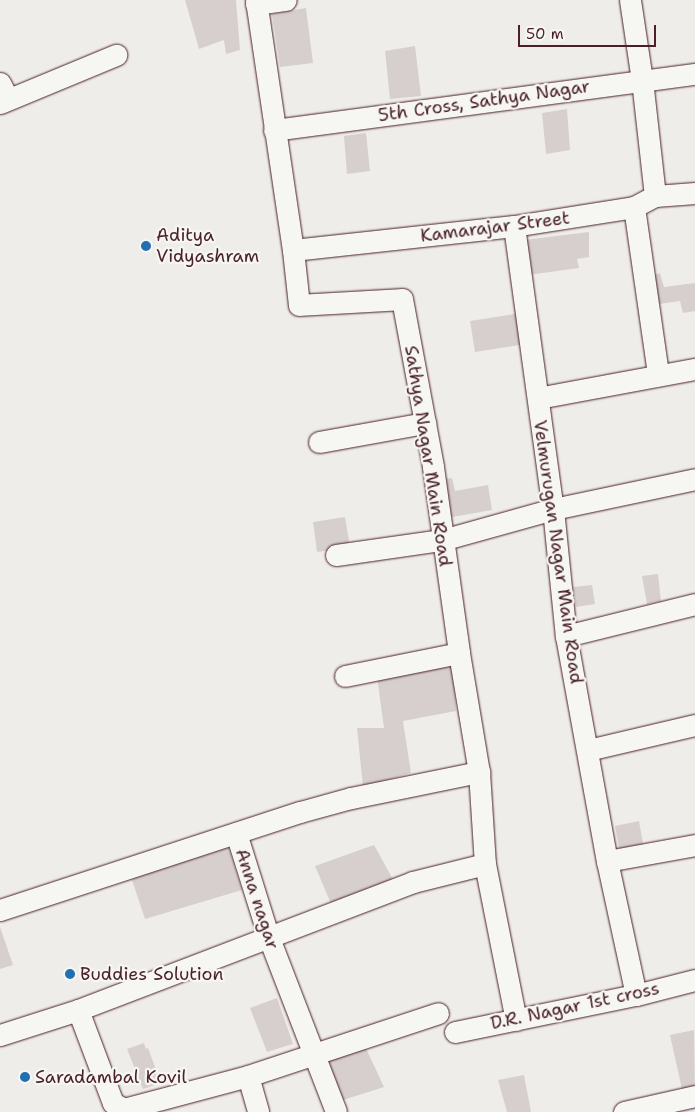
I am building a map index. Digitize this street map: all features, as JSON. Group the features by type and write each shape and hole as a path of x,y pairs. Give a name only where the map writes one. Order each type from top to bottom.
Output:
{"street":[{"path":"256,2 286,0"},
{"path":"630,0 642,80 655,196"},
{"name":"Sathya Nagar Main Road","path":"256,2 293,250 298,306 402,299 425,423 459,653 479,772 485,864 516,1020"},
{"path":"2,95 116,55"},
{"name":"5th Cross, Sathya Nagar","path":"274,130 695,74"},
{"name":"Kamarajar Street","path":"293,250 514,226 634,207 655,196 695,193"},
{"path":"634,207 658,374"},
{"name":"Velmurugan Nagar Main Road","path":"514,226 554,509 566,636 607,861 636,994"},
{"path":"538,398 695,368"},
{"path":"320,442 425,423"},
{"path":"336,555 442,540 554,509 695,479"},
{"path":"566,636 695,604"},
{"path":"345,676 459,653"},
{"path":"588,750 695,725"},
{"path":"236,833 345,799 479,772"},
{"name":"Anna nagar","path":"0,910 236,833 269,938 336,1112"},
{"path":"607,861 695,845"},
{"path":"0,1035 78,1010 413,882 485,864"},
{"name":"D.R. Nagar 1st cross","path":"455,1032 695,980"},
{"path":"78,1010 113,1103 124,1109 248,1076 312,1053 438,1013"},
{"path":"248,1076 258,1112"},
{"path":"624,1112 695,1096"}],"shaded area":[{"path":"185,0 236,0 240,50 226,54 224,40 199,49"},
{"path":"306,8 313,63 280,67 272,14"},
{"path":"415,46 421,96 390,99 385,51"},
{"path":"567,109 570,150 546,154 542,113"},
{"path":"366,133 370,171 347,174 344,136"},
{"path":"589,232 589,257 577,259 579,268 528,275 524,240"},
{"path":"660,273 664,287 695,283 695,311 683,313 680,301 653,305 648,277"},
{"path":"521,313 526,344 475,352 470,321"},
{"path":"452,478 455,491 488,485 492,510 447,518 439,480"},
{"path":"345,517 350,547 317,552 313,522"},
{"path":"658,574 661,601 647,604 642,576"},
{"path":"592,585 595,604 576,607 573,587"},
{"path":"453,660 456,711 403,721 411,773 363,787 357,728 384,728 377,677"},
{"path":"639,821 644,849 620,853 615,826"},
{"path":"227,842 242,890 145,919 130,874"},
{"path":"374,845 395,883 332,906 315,866"},
{"path":"0,927 13,965 0,969"},
{"path":"277,998 293,1044 267,1052 250,1008"},
{"path":"694,1030 695,1092 683,1094 670,1035"},
{"path":"144,1043 146,1049 148,1048 161,1083 143,1089 127,1049"},
{"path":"364,1044 384,1087 340,1101 324,1062"},
{"path":"524,1075 531,1112 507,1112 498,1080"}],"place":[{"name":"Aditya Vidyashram","path":"146,246"},
{"name":"Buddies Solution","path":"70,974"},
{"name":"Saradambal Kovil","path":"25,1077"}]}
